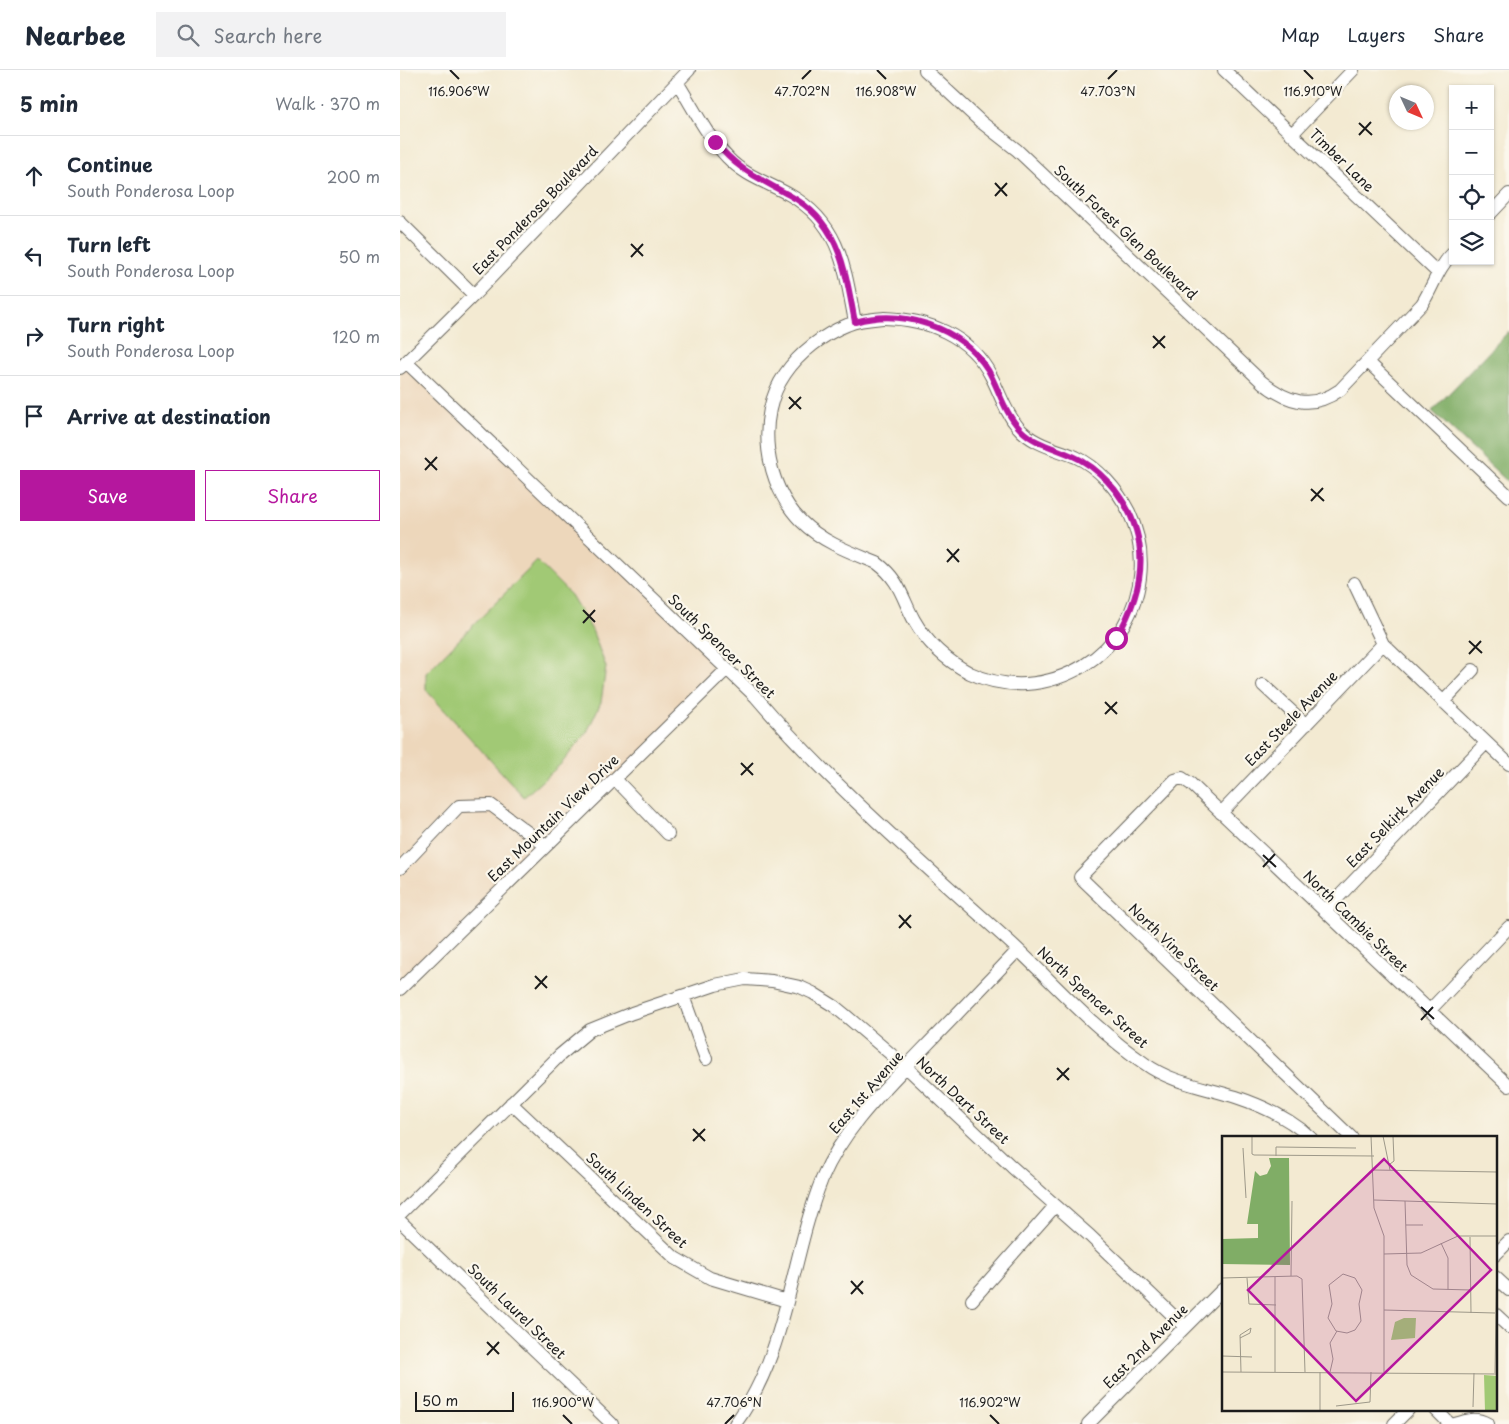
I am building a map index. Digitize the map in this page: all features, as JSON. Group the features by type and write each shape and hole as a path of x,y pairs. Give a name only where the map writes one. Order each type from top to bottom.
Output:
{"street":[{"name":"East Ponderosa Boulevard","path":"403,365 474,295 688,70"},
{"name":"South Forest Glen Boulevard","path":"925,70 981,122 1018,150 1262,382 1283,397 1312,402 1326,399 1340,390 1368,362"},
{"name":"Timber Lane","path":"1224,70 1438,273"},
{"path":"1292,134 1353,70"},
{"path":"677,82 715,142 728,158 754,177 791,196 809,208 826,227 843,261 855,322"},
{"path":"1494,210 1509,194"},
{"path":"400,222 474,295"},
{"path":"1449,258 1438,273 1422,304 1368,362 1509,496"},
{"path":"895,318 918,321 949,333 970,349 986,368 1007,412 1018,427 1040,443 1087,463 1101,474 1120,497 1128,511 1140,544 1140,581 1127,620 1116,638 1087,664 1060,677 1039,683 1006,683 988,680 971,674 955,665 928,641 914,619 899,586 883,568 877,563 825,540 801,521 790,508 772,473 768,451 768,422 773,400 780,382 791,365 815,343 847,324 855,322 895,318"},
{"name":"South Spencer Street","path":"403,365 727,669 756,698 792,739 893,836 1018,950"},
{"path":"1354,583 1383,644 1509,764"},
{"name":"East Steele Avenue","path":"1221,812 1383,644"},
{"name":"East Mountain View Drive","path":"400,988 727,669"},
{"path":"1443,702 1473,670"},
{"path":"1263,685 1306,725"},
{"name":"East Selkirk Avenue","path":"1325,911 1486,743"},
{"name":"North Cambie Street","path":"1182,778 1188,781 1221,812 1509,1086"},
{"name":"North Vine Street","path":"1182,778 1169,784 1080,877 1350,1136"},
{"path":"615,779 668,834"},
{"path":"400,868 459,806 491,805 546,846"},
{"path":"1429,1010 1509,926"},
{"name":"East 1st Avenue","path":"735,1424 762,1377 780,1327 816,1198 836,1150 854,1124 1018,950"},
{"name":"North Spencer Street","path":"1018,950 1114,1040 1146,1065 1181,1082 1234,1096 1269,1110 1288,1120 1308,1136"},
{"name":"North Dart Street","path":"400,1214 560,1055 590,1030 632,1013 715,985 745,979 772,980 800,987 834,1006 906,1067 1054,1206 1090,1236 1185,1327"},
{"path":"683,996 706,1059"},
{"name":"South Linden Street","path":"511,1103 675,1258 710,1278 787,1301"},
{"path":"972,1300 1054,1206"},
{"name":"South Laurel Street","path":"400,1221 612,1424"},
{"path":"1496,1254 1509,1241"},
{"path":"1496,1277 1509,1290"},
{"name":"East 2nd Avenue","path":"1088,1424 1222,1291"},
{"path":"1394,1424 1406,1412"},
{"path":"1438,1412 1450,1424"},
{"path":"1454,1424 1469,1419 1478,1419 1488,1424"}],"shaded area":[{"path":"406,362 727,669 400,989 400,368"}],"green space":[{"path":"1509,331 1509,483 1432,411"},
{"path":"537,561 571,595 592,630 606,667 601,702 587,732 561,764 524,797 426,690 426,673"}],"route":[{"path":"715,142 736,165 809,208 826,227 843,261 855,322 895,318 918,321 949,333 961,341 980,360 991,376 1007,412 1025,434 1040,443 1087,463 1108,482 1128,511 1140,544 1140,581 1127,620 1116,638"}]}
